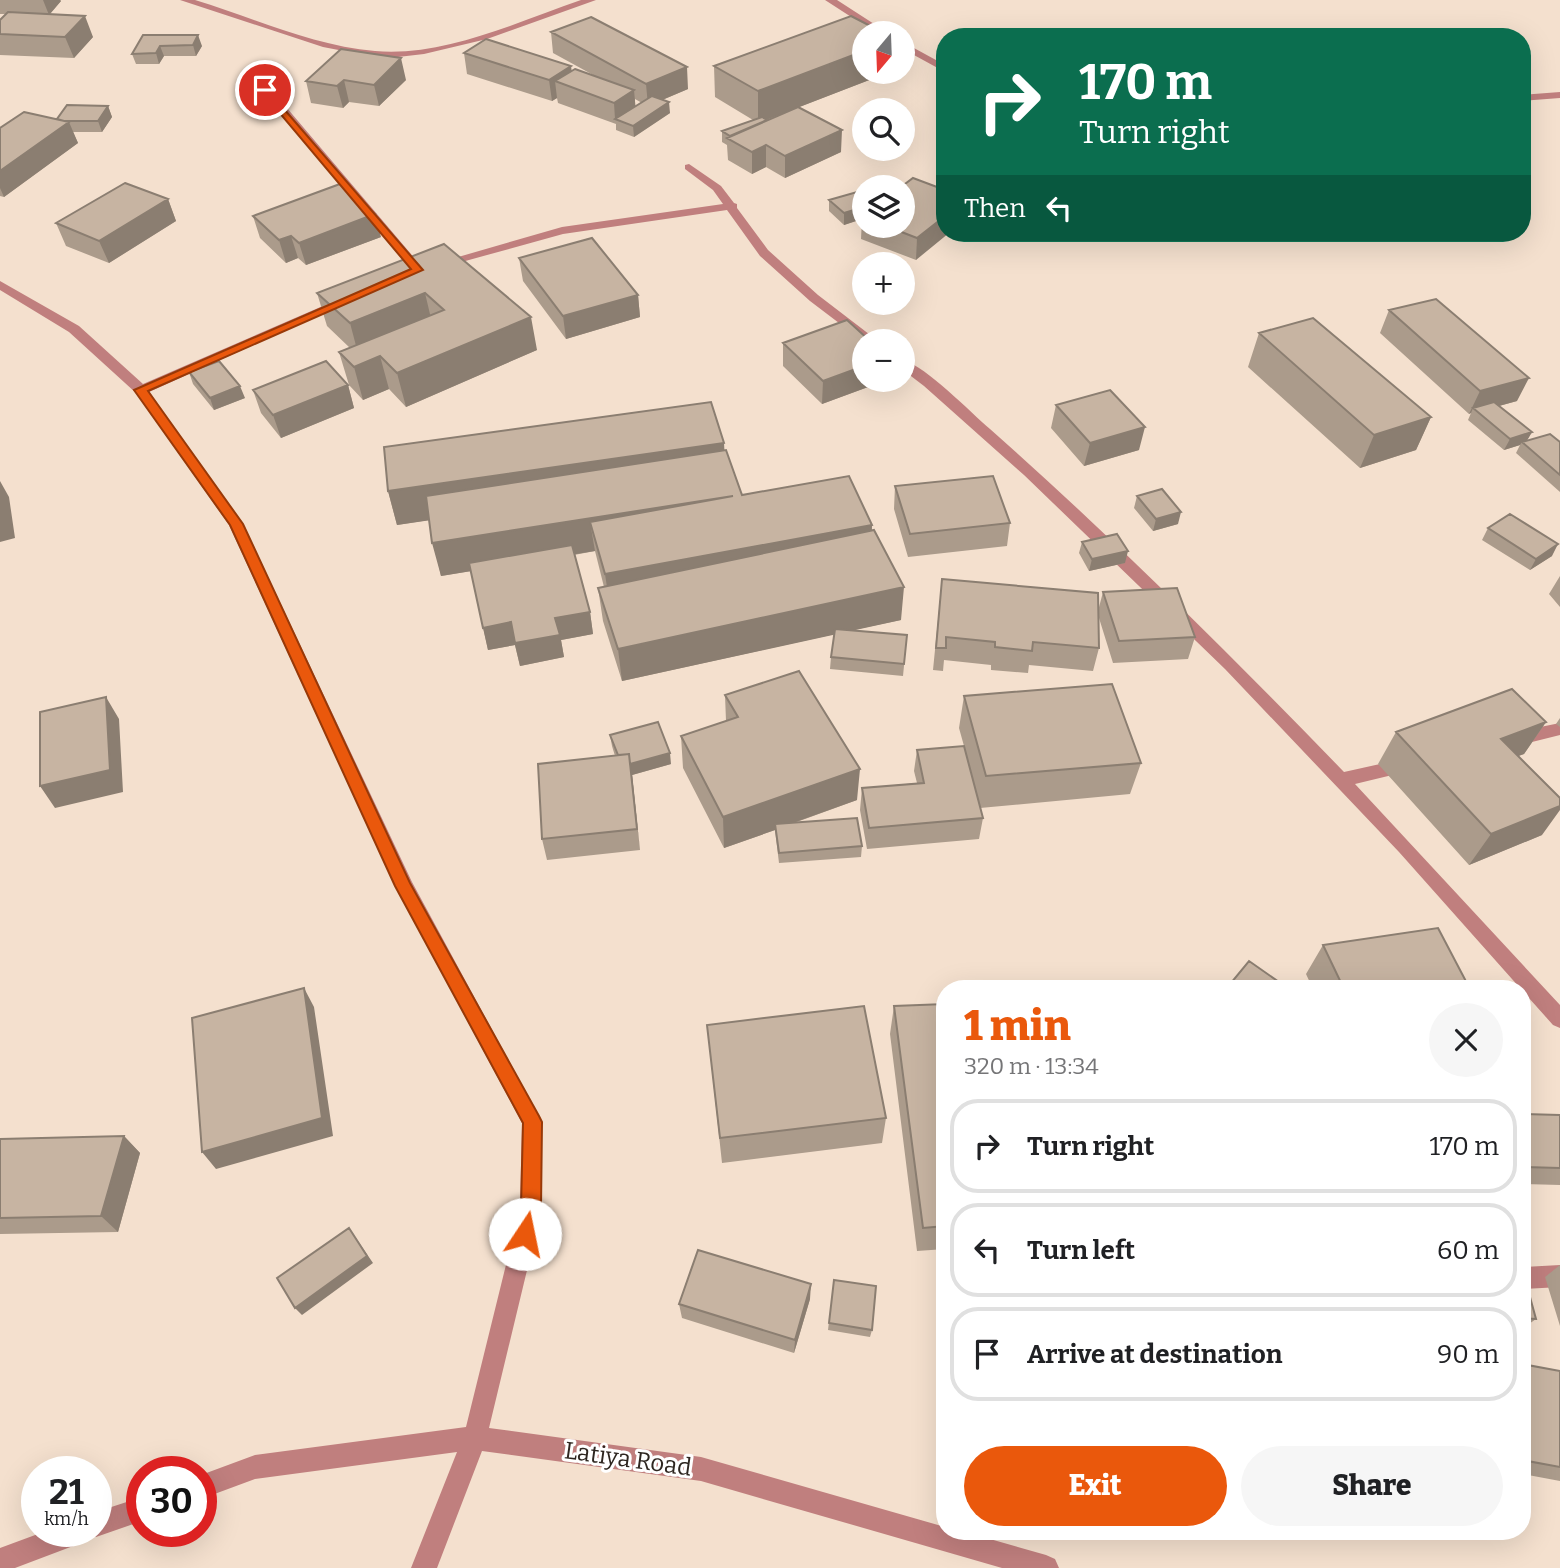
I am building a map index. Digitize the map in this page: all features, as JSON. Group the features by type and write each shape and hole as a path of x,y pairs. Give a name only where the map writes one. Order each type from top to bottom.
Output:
{"street":[{"path":"185,0 315,42 377,55 435,50 591,0"},
{"path":"830,0 864,21"},
{"path":"915,52 936,64"},
{"path":"248,70 411,273 562,230 733,206"},
{"path":"1531,97 1560,95"},
{"path":"689,167 718,188 764,253 814,298 856,329"},
{"path":"0,285 74,330 141,390 236,524 404,886 532,1122 531,1208 475,1438 424,1568"},
{"path":"141,390 355,297"},
{"path":"915,373 1029,472 1231,665 1341,780 1524,980"},
{"path":"1496,744 1560,729"},
{"path":"1341,780 1418,762"},
{"path":"1531,987 1560,1019"},
{"path":"1531,1278 1560,1276"},
{"name":"Latiya Road","path":"217,1481 254,1467 475,1438 701,1469 936,1536"},
{"name":"Latiya Road","path":"948,1540 1046,1568"},
{"path":"0,1561 37,1547"}],"building":[{"path":"8,12 85,16 65,37 0,34 0,20"},
{"path":"851,16 861,21 852,21 852,56 758,91 714,66"},
{"path":"591,17 687,67 646,84 551,32"},
{"path":"143,35 198,35 193,45 160,46 156,53 132,54"},
{"path":"486,39 571,66 549,80 464,53"},
{"path":"341,49 401,58 374,85 344,80 337,86 306,81"},
{"path":"575,69 634,90 614,103 555,81"},
{"path":"652,96 669,102 633,126 615,119"},
{"path":"67,105 108,106 98,121 57,119"},
{"path":"798,107 842,130 785,156 766,145 752,152 727,138"},
{"path":"24,112 69,122 0,171 0,128"},
{"path":"762,117 767,120 730,136 722,131"},
{"path":"915,179 936,187 936,223 917,238"},
{"path":"125,183 168,199 99,241 56,223"},
{"path":"340,184 375,214 299,243 291,236 279,240 253,216"},
{"path":"852,193 852,211 844,213 829,200"},
{"path":"592,238 638,295 563,316 519,258"},
{"path":"444,244 531,317 397,373 380,356 354,367 339,352 444,310 425,293 350,323 317,293"},
{"path":"1436,299 1529,378 1480,391 1389,310"},
{"path":"1313,318 1431,417 1374,435 1259,333"},
{"path":"847,320 857,329 852,329 852,370 823,381 783,343"},
{"path":"219,361 240,386 210,398 189,372"},
{"path":"326,361 348,385 273,415 253,390"},
{"path":"1110,390 1145,427 1090,443 1056,405"},
{"path":"711,402 724,443 388,491 384,447"},
{"path":"1494,402 1532,432 1510,439 1473,408"},
{"path":"1550,434 1560,442 1560,475 1522,442"},
{"path":"726,450 742,495 849,476 872,525 605,574 590,522 733,496 432,543 426,496"},
{"path":"993,476 1010,523 910,534 895,486"},
{"path":"1162,489 1181,512 1156,519 1137,496"},
{"path":"1510,514 1558,544 1536,559 1488,528"},
{"path":"874,530 904,587 618,649 598,588"},
{"path":"1117,534 1128,551 1092,559 1082,542"},
{"path":"572,545 590,612 555,618 560,635 515,643 511,622 483,628 469,563"},
{"path":"942,579 1098,593 1099,648 1033,642 1032,651 995,647 995,642 946,637 946,648 936,648"},
{"path":"1177,588 1195,637 1119,641 1103,592"},
{"path":"835,629 907,635 904,664 831,657"},
{"path":"799,671 860,769 723,817 681,736 738,717 725,695"},
{"path":"1112,684 1141,763 986,776 964,696"},
{"path":"1512,689 1546,722 1501,739 1560,798 1560,806 1491,834 1396,732"},
{"path":"106,697 110,770 40,786 40,712"},
{"path":"658,722 670,753 630,764 629,754 618,755 610,735"},
{"path":"964,746 983,818 869,828 862,788 924,783 917,750"},
{"path":"629,754 637,829 542,839 538,764"},
{"path":"857,818 862,846 779,853 775,824"},
{"path":"1438,928 1465,980 1340,980 1323,945"},
{"path":"1249,961 1276,980 1233,980"},
{"path":"304,988 322,1118 202,1152 192,1018"},
{"path":"936,1004 936,1227 923,1228 894,1006"},
{"path":"864,1006 886,1118 720,1138 707,1025"},
{"path":"1531,1114 1560,1115 1560,1168 1531,1167"},
{"path":"124,1136 101,1216 0,1218 0,1139"},
{"path":"349,1228 367,1256 295,1308 277,1278"},
{"path":"698,1250 811,1284 795,1340 679,1304"},
{"path":"834,1280 876,1286 872,1330 829,1323"},
{"path":"1531,1301 1536,1319 1531,1319"},
{"path":"1531,1366 1560,1371 1560,1467 1531,1462"}],"route":[{"path":"265,90 418,270 141,390 236,524 404,886 532,1122 531,1208 525,1234"}]}
